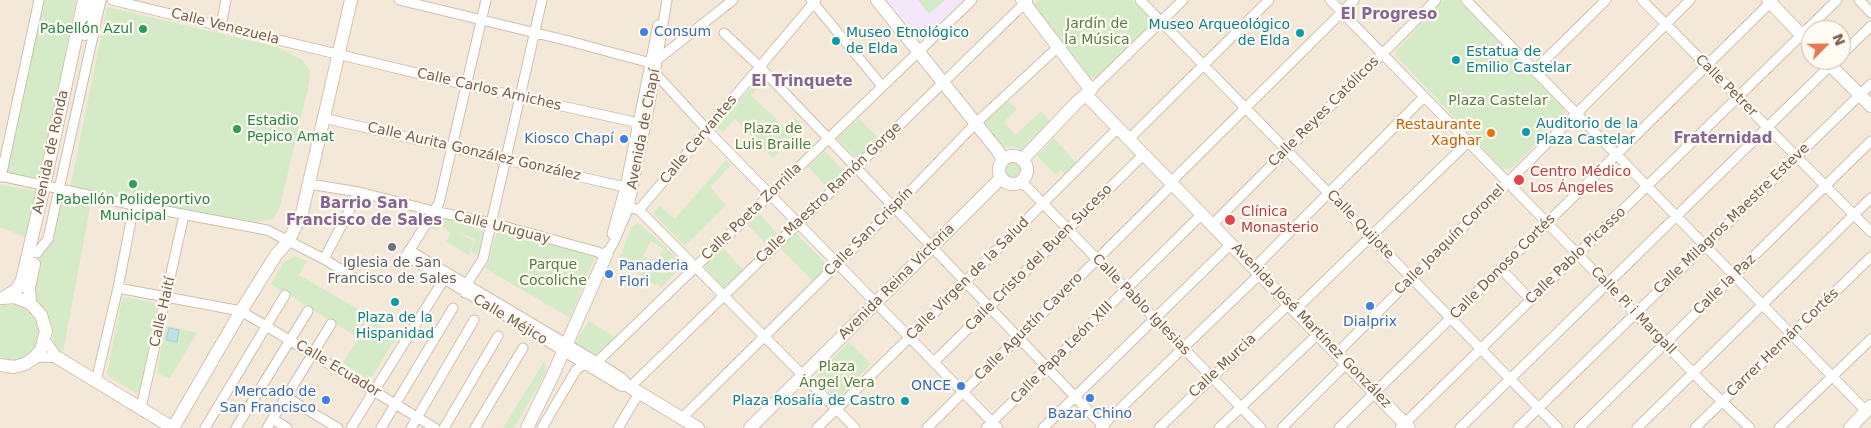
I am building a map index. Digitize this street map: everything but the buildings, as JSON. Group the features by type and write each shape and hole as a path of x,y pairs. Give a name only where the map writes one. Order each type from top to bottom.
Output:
{"street":[{"path":"39,0 0,177 267,230 324,259 353,277"},
{"name":"Avenida de Ronda","path":"51,188 84,0"},
{"name":"Avenida de Ronda","path":"30,303 29,287 36,253 93,0"},
{"name":"Avenida de Ronda","path":"2,298 17,289 22,280 51,188 101,0"},
{"name":"Calle Venezuela","path":"112,0 337,54"},
{"path":"221,26 226,0"},
{"path":"45,340 58,358 141,408 160,424 173,428 241,311 276,255 289,240 302,213 337,54 351,0"},
{"path":"399,0 654,62 733,0"},
{"path":"433,211 439,203 486,0"},
{"path":"466,289 482,259 492,223 542,0"},
{"name":"Avenida de Chapí","path":"654,62 663,0"},
{"name":"Avenida de Chapí","path":"526,428 556,368 606,254 625,187 668,0"},
{"path":"877,0 1003,160"},
{"name":"Calle Poeta Zorrilla","path":"597,362 972,0"},
{"name":"Calle Quijote","path":"1140,0 1558,428"},
{"path":"1022,160 1184,0"},
{"path":"1129,139 1269,0"},
{"name":"Calle Pi i Margall","path":"1330,0 1635,314 1750,428"},
{"name":"Calle Agustín Cavero","path":"927,428 1354,0"},
{"name":"Calle Reyes Católicos","path":"1212,224 1436,0"},
{"path":"1466,0 1762,304 1868,409 1850,428"},
{"path":"1535,70 1606,0"},
{"name":"Calle Petrer","path":"1642,0 1871,232"},
{"name":"Calle Joaquín Coronel","path":"1337,353 1690,0"},
{"name":"Calle Pablo Picasso","path":"1816,20 1837,0"},
{"path":"1859,0 1871,13"},
{"path":"814,1 882,86"},
{"name":"Calle Cervantes","path":"639,210 708,130 814,1"},
{"name":"Avenida José Martínez González","path":"1025,1 1089,93 1118,128 1347,363 1405,426"},
{"name":"Calle Maestro Ramón Gorge","path":"618,428 634,390 724,296 1025,1"},
{"path":"1771,1 1801,35"},
{"name":"Calle Donoso Cortés","path":"1340,428 1771,1"},
{"path":"1851,45 1871,26"},
{"path":"724,33 760,67 1103,427 1184,349 1329,193 1424,97"},
{"name":"Calle Pablo Picasso","path":"1405,426 1577,254 1801,35"},
{"name":"Calle San Crispín","path":"682,418 976,124 1058,47"},
{"name":"Calle Carlos Arniches","path":"337,54 634,122 637,129"},
{"path":"654,62 655,73 963,392 992,426"},
{"path":"1460,428 1823,70"},
{"path":"1838,70 1871,106"},
{"name":"Avenida de Chapí","path":"606,254 613,244 629,207 655,73"},
{"name":"Calle Milagros Maestre Esteve","path":"1518,428 1871,84"},
{"path":"650,104 658,90 670,89"},
{"name":"Calle Aurita González González","path":"323,118 625,187"},
{"name":"Calle Virgen de la Salud","path":"817,428 1118,128"},
{"name":"Calle la Paz","path":"1579,428 1871,141"},
{"name":"Calle Murcia","path":"1159,428 1211,377 1371,236 1468,142"},
{"name":"Calle Cristo del Buen Suceso","path":"934,362 1144,154"},
{"path":"1012,156 1022,160 1027,168 1027,172 1020,183 1011,185 1001,178 999,170 1003,160 1012,156"},
{"name":"Avenida Reina Victoria","path":"750,428 1001,178"},
{"name":"Calle Pablo Iglesias","path":"1020,183 1027,187 1261,428"},
{"name":"Calle Uruguay","path":"309,184 359,192 433,211 492,223 606,254"},
{"path":"324,259 359,192"},
{"path":"1637,428 1871,198"},
{"path":"96,381 118,288 134,205"},
{"path":"629,207 639,210 855,428"},
{"name":"Calle Méjico","path":"433,211 408,253 565,348"},
{"name":"Calle Papa León XIII","path":"992,426 1046,368 1202,214"},
{"name":"Calle Haití","path":"141,408 184,215"},
{"path":"1044,428 1231,244"},
{"name":"Carrer Hernán Cortés","path":"1694,428 1871,257"},
{"path":"1501,268 1531,300"},
{"path":"351,428 445,276"},
{"path":"118,288 241,311"},
{"path":"205,428 285,295"},
{"path":"0,365 14,367 25,364 41,350 45,340 44,323 37,308 14,297 2,298"},
{"path":"381,428 452,308"},
{"name":"Calle Ecuador","path":"241,311 435,428"},
{"path":"236,428 308,311"},
{"path":"411,428 474,320"},
{"path":"267,428 331,324"},
{"path":"1219,428 1318,334"},
{"path":"444,428 498,336"},
{"path":"1779,428 1871,339"},
{"path":"475,428 523,348"},
{"path":"565,348 597,362 622,378 634,390"},
{"path":"565,348 584,364 621,386 634,390 698,428"},
{"path":"34,358 58,358"},
{"path":"1282,428 1347,363"},
{"path":"542,428 576,370 584,364"},
{"path":"286,397 338,428"},
{"path":"273,419 287,428"}],"shaded area":[{"path":"0,0 1871,0 1871,428 0,428"},
{"path":"885,0 963,0 919,43"}],"green space":[{"path":"43,0 76,0 40,179 38,180 8,174 6,171"},
{"path":"918,0 945,0 929,14"},
{"name":"Jardín de la Música","path":"1038,0 1132,0 1153,21 1096,78 1090,78 1034,4"},
{"name":"Plaza Castelar","path":"1444,0 1459,0 1564,107 1564,115 1512,168 1503,169 1395,55 1395,52"},
{"path":"107,7 277,47 302,60 310,71 309,84 279,210 273,219 256,222 225,220 70,188"},
{"name":"Plaza de Luis Braille","path":"759,79 763,83 751,95 785,128 796,118 804,126 773,158 735,119 722,133 716,126"},
{"path":"1008,101 1017,109 1004,122 1016,135 1041,111 1052,123 1022,151 1012,146 1003,148 984,125"},
{"path":"859,118 880,140 859,161 837,138"},
{"path":"1054,138 1077,164 1066,174 1061,170 1056,175 1037,156"},
{"path":"825,151 844,172 828,188 808,167"},
{"path":"726,160 731,165 710,187 726,205 685,246 652,213 660,206 675,219"},
{"path":"1012,162 1018,164 1020,170 1018,176 1012,178 1006,176 1004,170 1006,164"},
{"path":"0,185 37,191 25,237 0,227"},
{"path":"63,198 91,202 63,353 54,345 50,321 35,300 35,285 40,258 51,244"},
{"path":"759,214 779,235 768,246 748,225"},
{"path":"444,215 487,233 481,257 471,251 475,240 453,229 474,241 469,255 446,242 451,233 442,226 437,230 430,228"},
{"path":"638,223 683,264 661,288 657,283 654,285 649,279 622,266 618,262 632,226","holes":["651,241 664,249 660,256 662,257 661,259 671,265 667,273 664,274 652,268 653,266 648,263 650,260 643,256"]},
{"name":"Parque Cocoliche","path":"497,230 596,254 570,318 485,268 489,261"},
{"path":"796,233 828,266 813,281 780,248"},
{"path":"723,248 744,271 725,289 704,266"},
{"path":"295,256 307,261 299,275 370,316 357,337 271,284 284,262"},
{"path":"124,297 155,303 157,307 139,392 136,393 109,377 107,373 122,299"},
{"path":"21,305 39,323 39,340 31,354 18,362 0,360 0,306"},
{"path":"370,319 397,336 370,380 343,363"},
{"path":"589,321 615,337 596,358 576,345 576,341"},
{"path":"165,325 197,333 170,378 157,374"},
{"name":"Plaza Ángel Vera","path":"849,342 871,364 837,399 817,378 818,372"},
{"path":"545,360 546,373 514,428 503,428"}],"water":[{"path":"169,328 179,330 177,342 166,340"}],"place":[{"name":"Pabellón Azul","path":"143,29"},
{"name":"Consum","path":"644,32"},
{"name":"Museo Arqueológico de Elda","path":"1300,33"},
{"name":"Museo Etnológico de Elda","path":"836,41"},
{"name":"Estatua de Emilio Castelar","path":"1456,60"},
{"name":"Estadio Pepico Amat","path":"237,129"},
{"name":"Auditorio de la Plaza Castelar","path":"1526,132"},
{"name":"Restaurante Xaghar","path":"1491,133"},
{"name":"Kiosco Chapí","path":"624,139"},
{"name":"Centro Médico Los Ángeles","path":"1519,180"},
{"name":"Pabellón Polideportivo Municipal","path":"133,184"},
{"name":"Clínica Monasterio","path":"1230,220"},
{"name":"Iglesia de San Francisco de Sales","path":"392,247"},
{"name":"Panaderia Flori","path":"609,274"},
{"name":"Plaza de la Hispanidad","path":"395,302"},
{"name":"Dialprix","path":"1370,306"},
{"name":"ONCE","path":"961,386"},
{"name":"Bazar Chino","path":"1090,398"},
{"name":"Mercado de San Francisco","path":"326,400"},
{"name":"Plaza Rosalía de Castro","path":"905,401"}],"district":[{"name":"El Progreso","path":"1389,15"},
{"name":"El Trinquete","path":"802,82"},
{"name":"Fraternidad","path":"1723,139"},
{"name":"Barrio San Francisco de Sales","path":"364,212"}]}
